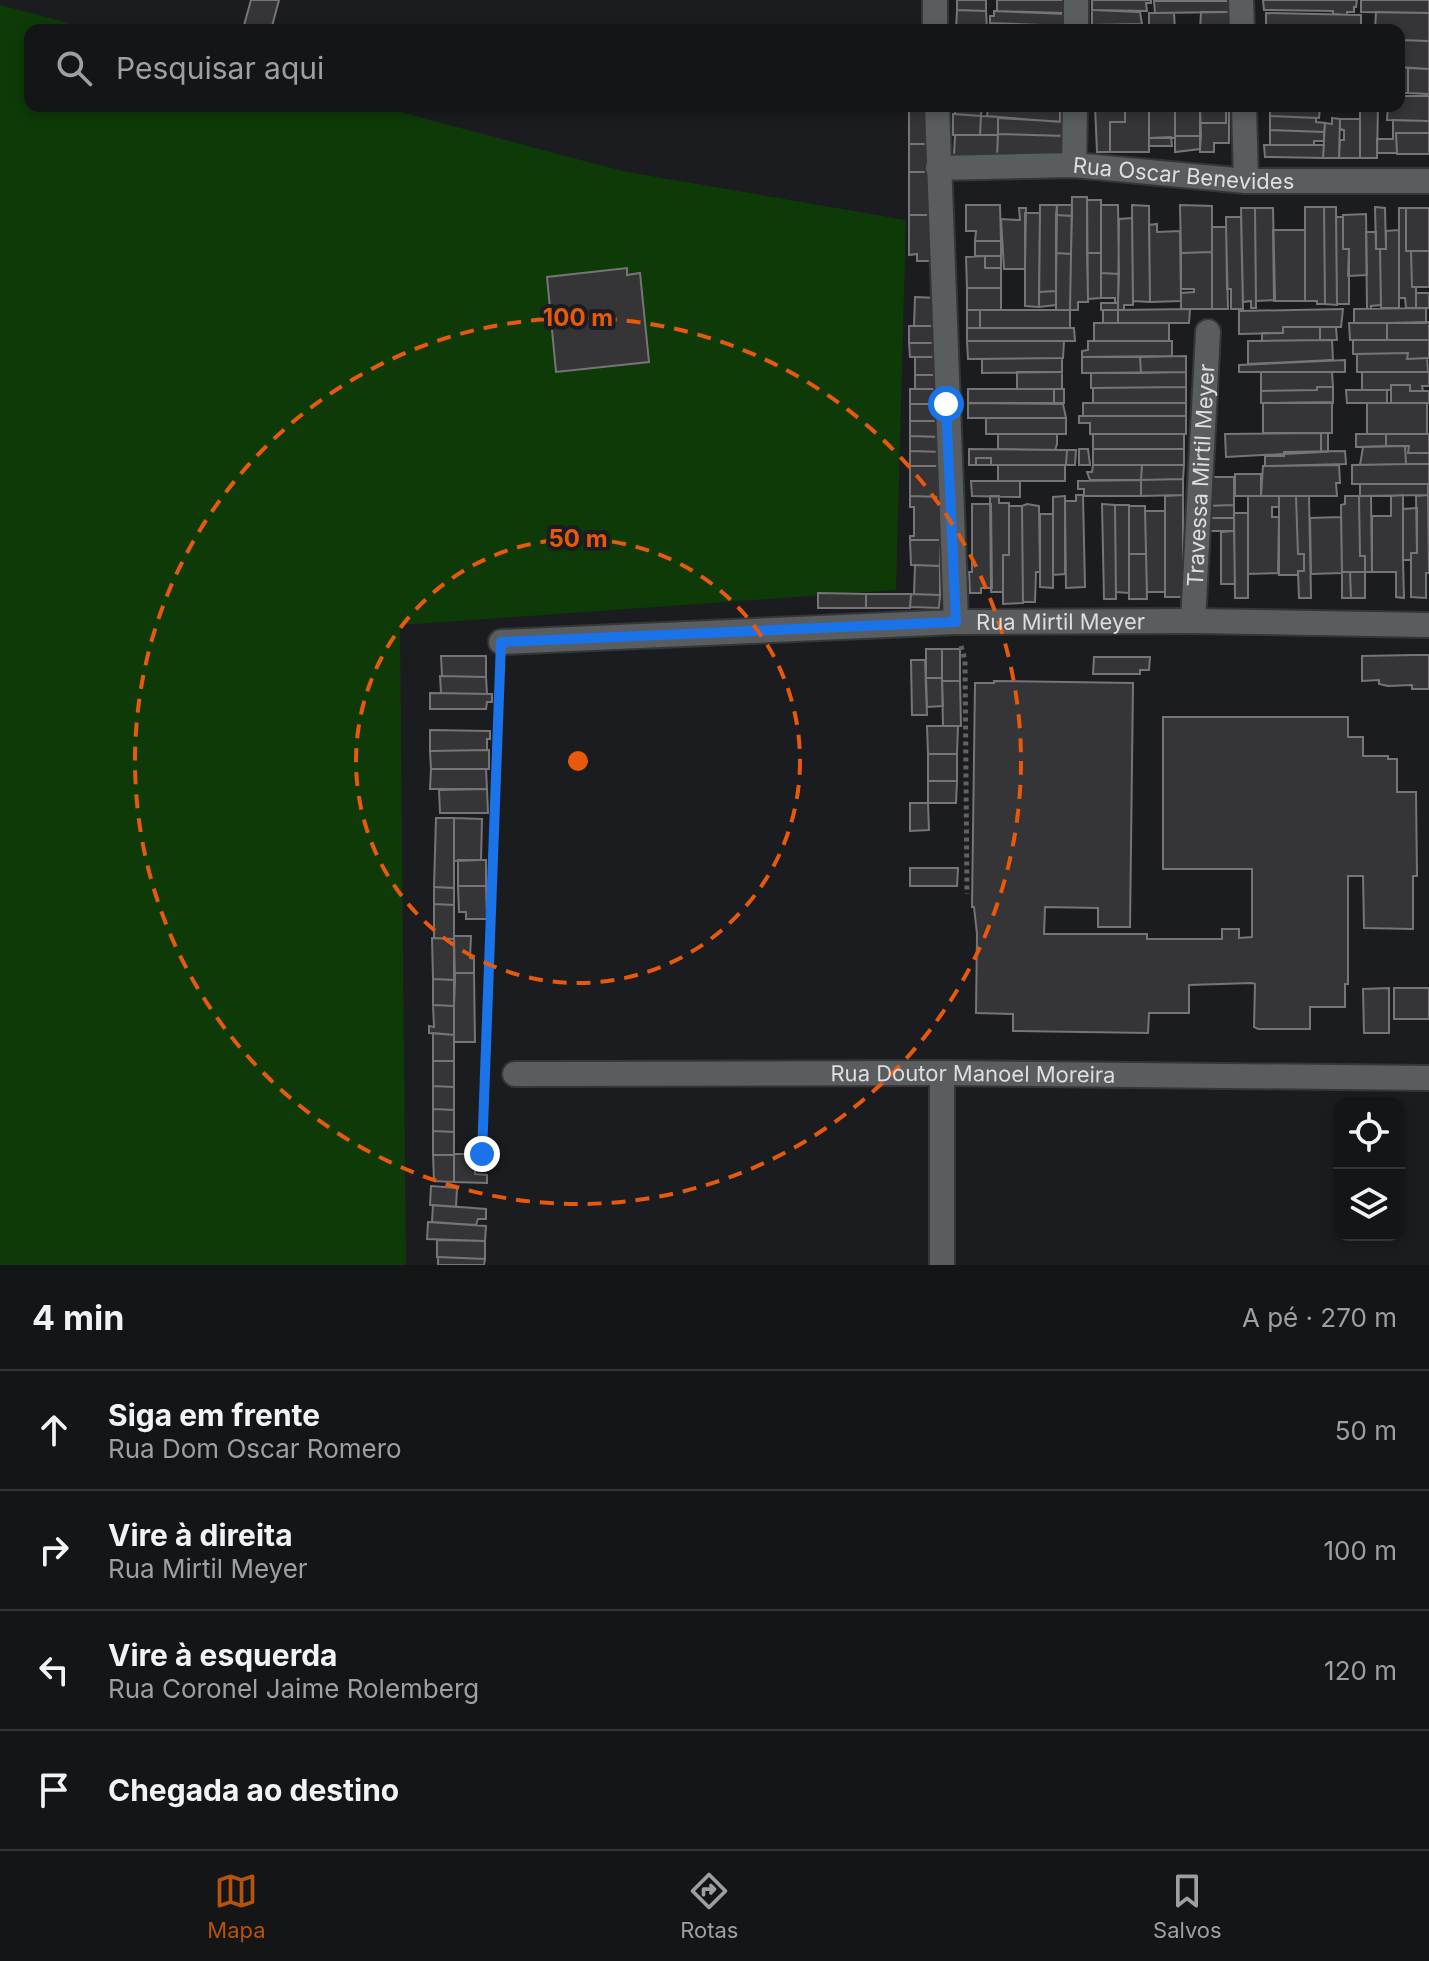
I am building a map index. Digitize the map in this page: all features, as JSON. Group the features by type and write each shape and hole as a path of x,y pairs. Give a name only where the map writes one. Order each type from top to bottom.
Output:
{"street":[{"path":"935,0 935,24"},
{"path":"1076,0 1076,24"},
{"path":"1241,0 1242,24"},
{"path":"937,112 956,622"},
{"path":"1074,165 1075,112"},
{"path":"1244,112 1246,181"},
{"name":"Rua Oscar Benevides","path":"938,168 1074,165 1246,181 1429,181"},
{"name":"Travessa Mirtil Meyer","path":"1193,621 1208,332"},
{"name":"Rua Mirtil Meyer","path":"501,642 956,622 1193,621 1429,625"},
{"path":"942,1073 942,1265"},
{"name":"Rua Doutor Manoel Moreira","path":"515,1074 942,1073 1429,1078"}],"path":[{"path":"956,622 965,660 967,894"},
{"path":"482,1154 501,642"}],"green space":[{"path":"0,5 72,24 24,24 24,112 401,112 622,171 906,220 896,590 400,625 406,1265 0,1265"}],"building":[{"path":"251,0 279,0 273,24 244,24"},
{"path":"957,0 986,0 986,11 957,10"},
{"path":"997,0 1063,0 1063,13 997,11"},
{"path":"1092,0 1151,0 1151,3 1146,3 1147,11 1092,10"},
{"path":"1263,0 1357,0 1354,12 1347,12 1347,15 1333,14 1333,11 1264,10"},
{"path":"1361,0 1429,0 1429,13 1361,12"},
{"path":"1154,1 1229,1 1230,12 1155,13"},
{"path":"957,10 986,11 987,24 956,24"},
{"path":"1092,10 1140,12 1142,24 1092,24"},
{"path":"994,11 1067,14 1066,24 990,23 990,16 994,16"},
{"path":"1201,12 1230,12 1229,24 1200,24"},
{"path":"1376,12 1429,13 1429,41 1405,40 1405,24 1375,24"},
{"path":"1149,13 1174,13 1175,24 1149,24"},
{"path":"1266,13 1361,15 1361,24 1266,24"},
{"path":"1405,40 1429,41 1429,69 1405,67"},
{"path":"1405,68 1408,68 1408,93 1405,93"},
{"path":"1408,68 1429,69 1429,94 1408,93"},
{"path":"1405,96 1429,96 1429,121 1387,120 1388,112 1405,112"},
{"path":"909,112 931,112 931,144 909,144"},
{"path":"955,112 981,112 981,116"},
{"path":"988,112 1060,112 1060,122 987,116"},
{"path":"1095,112 1125,112 1125,122 1110,122 1110,152 1097,152"},
{"path":"1125,112 1149,112 1149,152 1110,152 1110,122 1125,122"},
{"path":"1149,112 1175,112 1175,138 1149,138"},
{"path":"1175,112 1200,112 1201,136 1175,136"},
{"path":"1200,112 1226,112 1226,123 1200,123"},
{"path":"1226,112 1229,112 1229,143 1214,143 1214,152 1200,152 1200,123 1226,123"},
{"path":"1270,112 1320,112 1319,118 1270,116"},
{"path":"1360,112 1378,112 1377,158 1360,158"},
{"path":"953,114 981,116 980,135 953,135"},
{"path":"981,116 998,117 998,135 980,135"},
{"path":"1270,116 1316,118 1316,122 1325,123 1324,132 1270,130"},
{"path":"998,118 1067,122 1067,136 998,134"},
{"path":"1332,118 1340,119 1339,158 1323,158 1325,123 1332,124"},
{"path":"1340,119 1360,119 1360,158 1339,158 1340,140 1344,140"},
{"path":"1393,120 1429,121 1429,133 1396,133 1397,153 1377,153 1377,139 1393,139"},
{"path":"1270,130 1324,132 1324,141 1314,141 1314,145 1270,145"},
{"path":"1396,133 1429,133 1429,154 1397,154"},
{"path":"998,134 1065,136 1065,158 997,156"},
{"path":"955,135 998,135 997,156 954,155"},
{"path":"1175,136 1201,136 1200,149 1175,152"},
{"path":"1171,137 1172,146 1149,146 1149,138"},
{"path":"909,144 931,144 933,172 909,172"},
{"path":"1264,145 1324,145 1323,158 1265,157"},
{"path":"909,172 933,172 934,215 909,215"},
{"path":"1072,197 1087,197 1088,302 1078,302 1078,310 1070,310"},
{"path":"1087,200 1101,200 1101,253 1087,253"},
{"path":"966,205 1000,205 1001,241 975,241 976,231 966,231"},
{"path":"1040,205 1057,205 1056,291 1039,292"},
{"path":"1057,205 1072,205 1072,216 1056,215"},
{"path":"1101,205 1118,205 1119,274 1101,273"},
{"path":"1132,205 1149,206 1150,302 1133,301"},
{"path":"1180,205 1212,206 1212,252 1181,253"},
{"path":"1305,207 1324,207 1325,304 1305,301"},
{"path":"1324,207 1336,207 1337,305 1325,304"},
{"path":"1375,207 1385,208 1386,249 1376,249"},
{"path":"1019,208 1026,208 1025,269 1004,269 1001,219 1020,220"},
{"path":"1241,208 1255,208 1256,308 1251,308 1251,301 1243,302"},
{"path":"1255,208 1273,208 1275,300 1256,301"},
{"path":"1399,208 1406,208 1406,251 1411,251 1416,308 1406,308 1405,298 1399,298"},
{"path":"1406,208 1429,208 1429,251 1406,251"},
{"path":"1025,213 1040,213 1039,307 1025,306"},
{"path":"1366,214 1367,275 1348,276 1349,249 1343,249 1343,215"},
{"path":"909,215 934,215 936,261 917,261 917,254 909,255"},
{"path":"1056,215 1072,216 1071,254 1056,253"},
{"path":"1226,217 1241,217 1243,309 1231,309 1231,289 1227,289"},
{"path":"1336,217 1343,217 1343,249 1349,249 1349,304 1337,304"},
{"path":"1132,218 1133,305 1124,305 1124,310 1118,310 1119,219"},
{"path":"1157,224 1157,232 1180,231 1181,301 1150,302 1149,225"},
{"path":"1212,227 1226,227 1228,309 1212,309"},
{"path":"1273,230 1305,230 1305,301 1274,301"},
{"path":"1399,230 1399,308 1381,308 1380,249 1386,249 1386,231"},
{"path":"1366,232 1376,232 1376,249 1380,249 1381,305 1371,306 1371,309 1367,309"},
{"path":"975,241 1001,241 1001,256 975,256"},
{"path":"1411,251 1429,251 1429,287 1412,287"},
{"path":"1212,252 1212,309 1181,309 1181,293 1194,292 1194,289 1181,289 1181,253"},
{"path":"1056,253 1071,254 1070,310 1056,310"},
{"path":"1087,253 1101,253 1101,298 1088,299"},
{"path":"985,256 985,268 1001,268 1001,288 967,288 966,257"},
{"path":"985,256 1001,256 1001,268 985,268"},
{"path":"627,268 627,275 640,273 649,362 556,372 547,277"},
{"path":"1101,273 1119,274 1118,303 1115,303 1115,298 1101,298"},
{"path":"967,288 1001,288 1001,310 967,310"},
{"path":"1056,291 1056,305 1039,307 1039,292"},
{"path":"1416,293 1429,293 1429,308 1416,308"},
{"path":"915,297 939,298 939,326 914,326"},
{"path":"1101,303 1118,303 1118,310 1101,310"},
{"path":"1426,308 1426,323 1354,323 1354,309"},
{"path":"1190,309 1189,323 1118,323 1118,310"},
{"path":"1343,309 1341,327 1283,327 1283,333 1239,334 1239,311"},
{"path":"967,310 980,310 980,328 967,328"},
{"path":"980,310 1070,310 1070,328 980,328"},
{"path":"1103,310 1118,310 1118,323 1103,323"},
{"path":"1429,322 1429,340 1387,340 1387,323"},
{"path":"1094,323 1169,323 1169,341 1094,341"},
{"path":"1349,323 1387,323 1387,340 1350,340"},
{"path":"909,326 942,326 942,343 909,343"},
{"path":"1283,327 1320,327 1320,340 1262,341 1262,333 1283,333"},
{"path":"1320,327 1336,327 1337,340 1320,340"},
{"path":"967,328 1074,328 1075,341 967,341"},
{"path":"1332,340 1333,360 1248,364 1248,341"},
{"path":"1353,340 1429,340 1429,358 1407,359 1408,353 1353,354"},
{"path":"967,341 1064,341 1063,358 968,359"},
{"path":"1088,341 1172,341 1172,356 1082,357 1082,351 1088,350"},
{"path":"909,343 942,343 942,357 910,357"},
{"path":"1408,353 1407,359 1427,358 1428,372 1357,372 1357,354"},
{"path":"1186,356 1186,372 1141,373 1140,357"},
{"path":"915,357 942,357 942,375 915,375"},
{"path":"1082,357 1140,357 1141,373 1082,373"},
{"path":"1062,358 1062,372 982,373 982,359"},
{"path":"1345,360 1345,372 1239,372 1239,365"},
{"path":"1017,372 1062,372 1062,389 1017,389"},
{"path":"1186,372 1186,387 1091,388 1091,373"},
{"path":"1261,372 1332,372 1333,387 1261,391"},
{"path":"1362,372 1429,372 1429,386 1422,386 1423,391 1410,391 1410,385 1391,385 1391,390 1362,390"},
{"path":"915,375 942,375 942,389 915,389"},
{"path":"1391,385 1410,385 1410,391 1429,391 1429,403 1391,403"},
{"path":"1186,387 1186,403 1093,403 1093,388"},
{"path":"1317,387 1333,387 1333,403 1261,403 1261,391 1317,390"},
{"path":"910,389 942,389 941,404 910,404"},
{"path":"968,389 1054,389 1054,403 968,403"},
{"path":"1054,389 1064,389 1064,403 1054,403"},
{"path":"1346,390 1387,390 1387,403 1347,403"},
{"path":"1332,402 1332,433 1263,433 1263,403"},
{"path":"968,403 1063,404 1066,418 968,418"},
{"path":"1083,403 1186,403 1186,416 1083,416"},
{"path":"1367,403 1427,403 1427,434 1367,434"},
{"path":"910,404 941,404 941,421 910,421"},
{"path":"1079,416 1186,416 1186,434 1090,434 1090,423 1079,423"},
{"path":"986,418 1066,418 1066,434 986,434"},
{"path":"910,421 941,421 941,437 910,436"},
{"path":"1321,433 1321,452 1226,457 1225,434"},
{"path":"1321,433 1328,433 1328,452 1321,452"},
{"path":"998,434 1057,434 1057,444 1055,450 998,449"},
{"path":"1093,434 1184,434 1184,449 1093,449"},
{"path":"1356,434 1386,434 1386,446 1356,447"},
{"path":"1386,434 1429,434 1429,453 1408,453 1409,446 1386,446"},
{"path":"910,436 944,437 944,452 910,451"},
{"path":"1405,446 1409,446 1408,453 1429,453 1429,464 1406,464"},
{"path":"1405,446 1406,464 1360,465 1363,447"},
{"path":"969,449 1067,450 1066,465 991,465 991,458 976,458 976,465 969,465"},
{"path":"1079,449 1088,449 1090,465 1079,465"},
{"path":"1093,449 1184,449 1184,465 1093,465"},
{"path":"1067,450 1076,450 1075,465 1066,465"},
{"path":"910,451 944,452 944,466 910,466"},
{"path":"1345,451 1346,464 1265,466 1265,456 1284,456 1284,452"},
{"path":"976,458 991,458 991,465 976,465"},
{"path":"1429,464 1429,484 1352,484 1352,465"},
{"path":"998,465 1065,465 1065,481 998,481"},
{"path":"1093,465 1142,465 1141,480 1090,480 1087,472 1092,472"},
{"path":"1142,465 1184,465 1183,479 1141,480"},
{"path":"1339,465 1337,496 1261,496 1263,466"},
{"path":"910,466 944,466 943,497 910,496"},
{"path":"1235,474 1261,474 1261,496 1235,496"},
{"path":"1205,477 1234,477 1234,505 1205,506"},
{"path":"1183,479 1183,495 1141,496 1141,480"},
{"path":"1141,480 1141,496 1084,496 1084,489 1078,489 1078,481"},
{"path":"971,481 1020,481 1020,497 972,496"},
{"path":"1360,484 1428,484 1428,495 1360,496"},
{"path":"1076,495 1083,495 1085,587 1066,588 1065,501 1076,501"},
{"path":"1183,495 1183,597 1165,597 1165,496"},
{"path":"1403,495 1404,598 1396,597 1396,572 1372,572 1372,516 1391,516 1391,496"},
{"path":"1428,495 1429,573 1426,573 1426,598 1411,597 1411,553 1417,553 1416,496"},
{"path":"910,496 943,497 943,540 910,540 910,536 914,536 914,507 910,507"},
{"path":"990,496 999,496 999,503 1009,503 1009,555 1003,555 1003,592 991,592"},
{"path":"1065,496 1065,574 1053,575 1053,497"},
{"path":"1248,496 1279,496 1279,507 1272,507 1272,517 1279,517 1278,573 1248,574"},
{"path":"1279,496 1296,496 1298,554 1304,554 1304,571 1298,571 1298,575 1279,575"},
{"path":"1296,496 1309,496 1311,598 1299,598 1298,571 1304,571 1304,554 1298,554"},
{"path":"1345,496 1359,496 1360,556 1365,556 1365,572 1342,572 1341,505 1345,504"},
{"path":"1359,496 1371,496 1372,572 1365,572 1365,556 1360,556"},
{"path":"972,504 991,504 992,588 981,588 981,593 970,593"},
{"path":"1102,504 1115,505 1116,599 1104,599"},
{"path":"1115,505 1129,505 1129,593 1116,592"},
{"path":"1234,505 1234,518 1204,518 1205,506"},
{"path":"1009,506 1022,506 1023,603 1003,604 1003,555 1009,555"},
{"path":"1022,506 1039,506 1040,572 1036,572 1035,602 1023,602"},
{"path":"1129,506 1145,506 1146,554 1129,554"},
{"path":"1417,508 1417,553 1411,553 1411,560 1403,560 1403,509"},
{"path":"1145,511 1165,511 1165,592 1147,592"},
{"path":"1234,513 1248,513 1248,598 1235,598"},
{"path":"1040,514 1053,514 1053,588 1040,587"},
{"path":"1341,517 1342,573 1311,574 1310,518"},
{"path":"1204,518 1234,518 1234,531 1204,531"},
{"path":"1234,531 1235,584 1221,584 1221,532"},
{"path":"910,540 940,540 940,566 911,565"},
{"path":"1129,554 1146,554 1147,599 1129,599"},
{"path":"915,565 940,566 940,595 914,594"},
{"path":"1342,572 1350,572 1351,598 1342,598"},
{"path":"1350,572 1365,572 1365,598 1351,598"},
{"path":"818,593 866,594 866,608 818,608"},
{"path":"866,594 911,594 910,608 866,608"},
{"path":"911,594 940,595 939,608 910,607"},
{"path":"926,649 942,649 942,678 926,678"},
{"path":"942,649 960,649 960,681 942,681"},
{"path":"1429,655 1429,689 1412,689 1412,685 1388,686 1379,684 1379,680 1362,681 1362,656"},
{"path":"441,656 486,656 486,677 442,676"},
{"path":"1094,657 1150,657 1149,670 1140,670 1140,674 1093,674"},
{"path":"911,660 925,660 927,715 912,715"},
{"path":"440,676 486,677 487,694 441,693"},
{"path":"926,678 942,678 943,706 927,707"},
{"path":"942,681 960,681 961,726 943,726"},
{"path":"975,683 1133,683 1130,927 1098,927 1098,908 1045,907 1044,934 1147,934 1147,939 1222,939 1222,929 1239,929 1239,938 1252,937 1252,869 1163,869 1163,717 1348,717 1348,737 1363,737 1363,756 1397,759 1397,792 1416,792 1417,876 1413,876 1413,929 1364,928 1363,876 1348,876 1348,984 1345,984 1345,1007 1310,1007 1310,1029 1254,1027 1255,984 1252,983 1189,985 1189,1013 1149,1013 1148,1033 1013,1031 1013,1014 976,1013 977,934 972,907"},
{"path":"430,693 492,694 492,702 487,702 486,709 430,709"},
{"path":"927,726 958,726 957,754 928,754"},
{"path":"430,730 490,731 490,739 487,739 487,750 430,751"},
{"path":"489,750 489,769 431,769 430,751"},
{"path":"928,754 957,754 957,781 928,781"},
{"path":"431,769 486,769 487,789 430,789"},
{"path":"928,781 957,781 956,803 928,803"},
{"path":"487,789 488,813 440,813 439,790"},
{"path":"910,803 928,803 929,830 910,831"},
{"path":"436,818 454,818 454,888 434,887"},
{"path":"454,818 482,819 481,860 454,861"},
{"path":"458,860 486,860 486,886 458,886"},
{"path":"910,868 958,868 957,886 910,886"},
{"path":"458,886 486,886 487,919 466,919 466,912 459,912"},
{"path":"434,887 454,888 454,905 434,904"},
{"path":"434,904 454,905 454,939 434,938"},
{"path":"454,936 471,936 470,958 474,959 474,973 454,973"},
{"path":"432,938 454,939 455,980 433,979"},
{"path":"454,973 474,973 475,1042 454,1042"},
{"path":"433,979 455,980 454,1006 433,1005"},
{"path":"1389,988 1389,1033 1364,1033 1363,989"},
{"path":"1394,988 1429,988 1429,1019 1394,1019"},
{"path":"433,1005 454,1006 454,1035 429,1033 429,1026 434,1027"},
{"path":"433,1033 454,1035 454,1061 433,1061"},
{"path":"433,1061 454,1061 454,1087 433,1086"},
{"path":"433,1086 454,1087 454,1110 433,1109"},
{"path":"433,1109 454,1110 454,1132 433,1131"},
{"path":"433,1131 454,1132 454,1155 433,1155"},
{"path":"454,1154 475,1154 475,1174 487,1175 487,1183 454,1182"},
{"path":"433,1155 454,1155 454,1182 434,1181"},
{"path":"431,1186 457,1188 456,1207 430,1205"},
{"path":"433,1205 486,1209 486,1219 478,1219 476,1225 432,1222"},
{"path":"428,1222 486,1226 485,1241 427,1239"},
{"path":"437,1240 485,1241 485,1259 437,1257"},
{"path":"438,1257 485,1259 484,1265 438,1265"}],"route":[{"path":"482,1154 501,642 956,622 946,404"}]}
